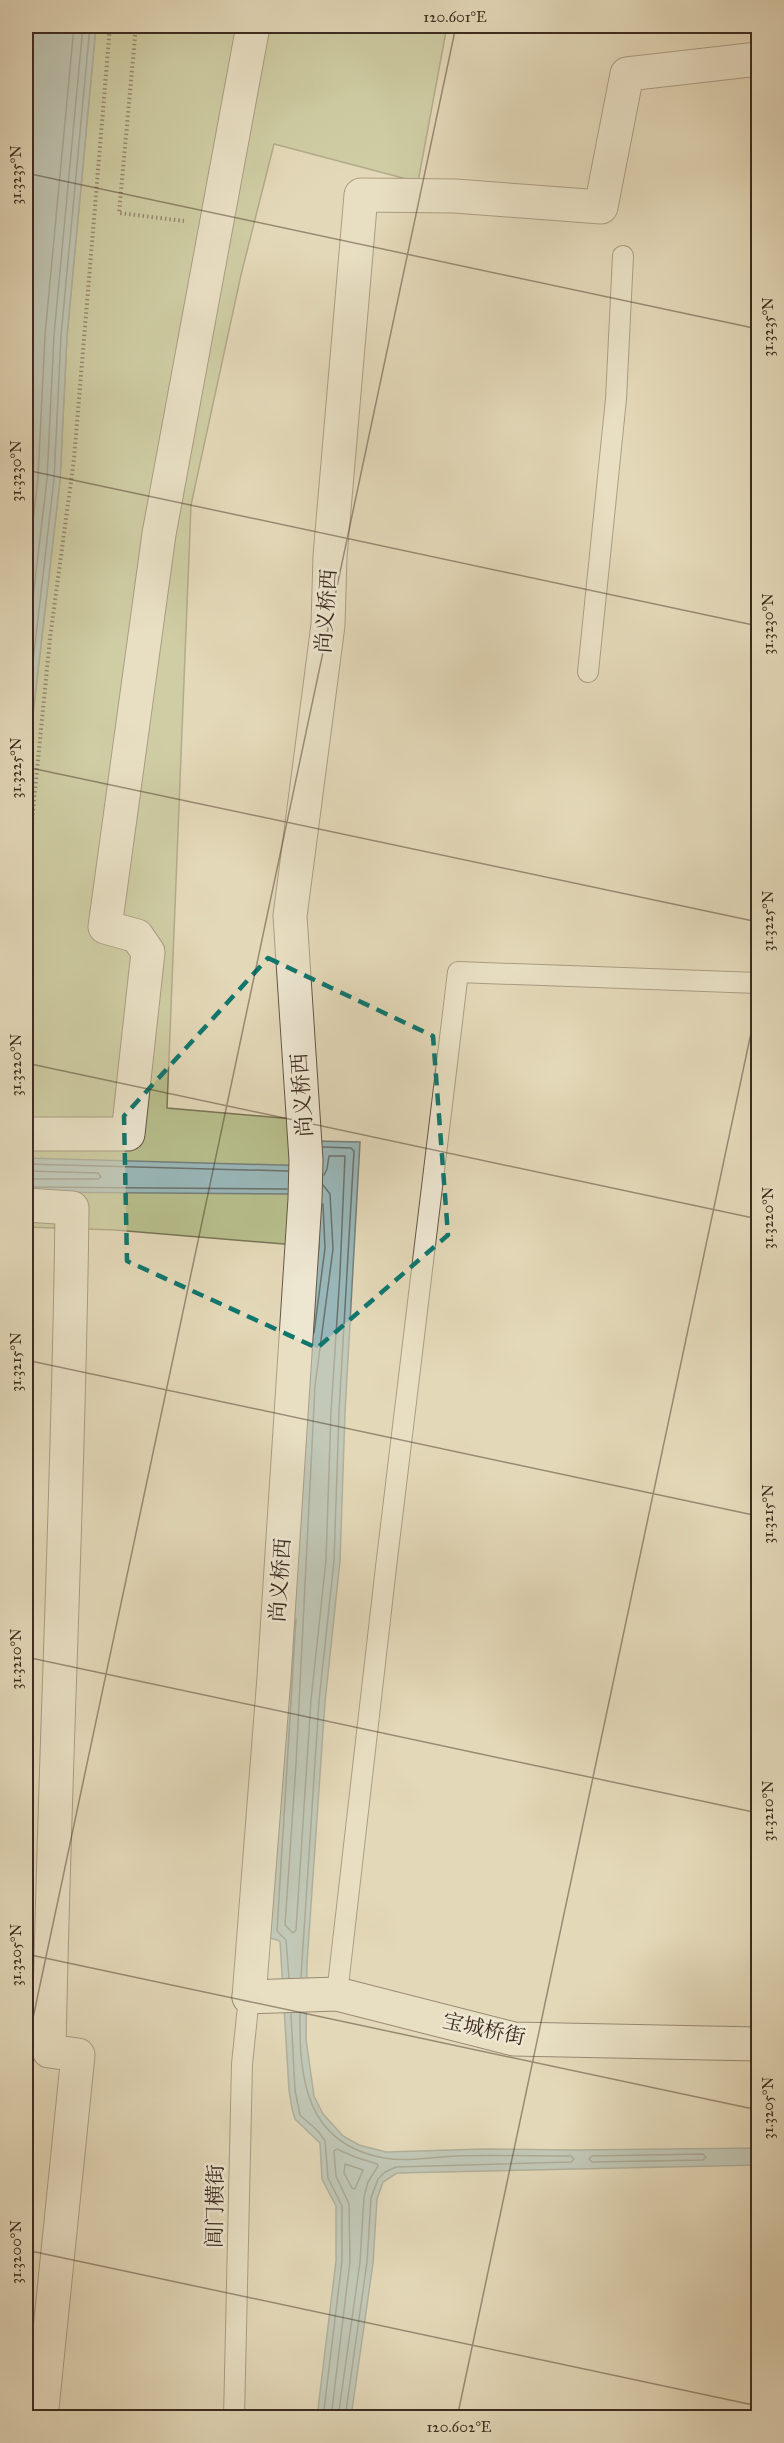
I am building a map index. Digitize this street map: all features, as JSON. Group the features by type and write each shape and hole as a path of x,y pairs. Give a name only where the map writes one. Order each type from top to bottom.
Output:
{"street":[{"path":"26,1134 128,1134 148,952 137,936 105,927 159,534 253,26"},
{"name":"尚义桥西","path":"262,1996 274,1677 305,1199 306,1160 290,916 328,625 331,544 362,195 456,196 601,207 627,74 759,59"},
{"path":"26,1205 72,1208 70,1379 52,1833 49,2051 78,2055 41,2418"},
{"name":"宝城桥街","path":"262,1996 328,1994 514,2039 759,2044"}],"lane":[{"path":"588,672 616,399 623,256"},
{"path":"328,1994 386,1567 458,972 759,983"},
{"name":"阊门横街","path":"234,2418 242,2064 262,1996"}],"path":[{"path":"26,882 50,638 74,459 110,26"},
{"path":"136,26 119,213 216,225"}],"highlighted area":[{"path":"268,958 433,1036 448,1235 317,1348 127,1261 124,1116"}],"green space":[{"path":"96,26 447,26 418,182 274,144 241,275 191,505 167,1108 304,1120 319,1247 115,1230 26,1227 26,775 60,480 67,336"}],"water":[{"path":"26,26 96,26 67,336 60,480 26,775"},
{"path":"314,1141 360,1142 345,1413 340,1561 325,1702 307,1963 306,2039 314,2096 323,2114 343,2136 359,2145 386,2152 484,2149 758,2148 758,2165 397,2173 383,2182 377,2199 373,2263 351,2417 317,2417 336,2261 336,2206 322,2179 320,2143 295,2119 292,2109 280,1941 270,1938 282,1763 302,1384 319,1247 318,1228 295,1194 26,1192 26,1158 314,1166"}]}
